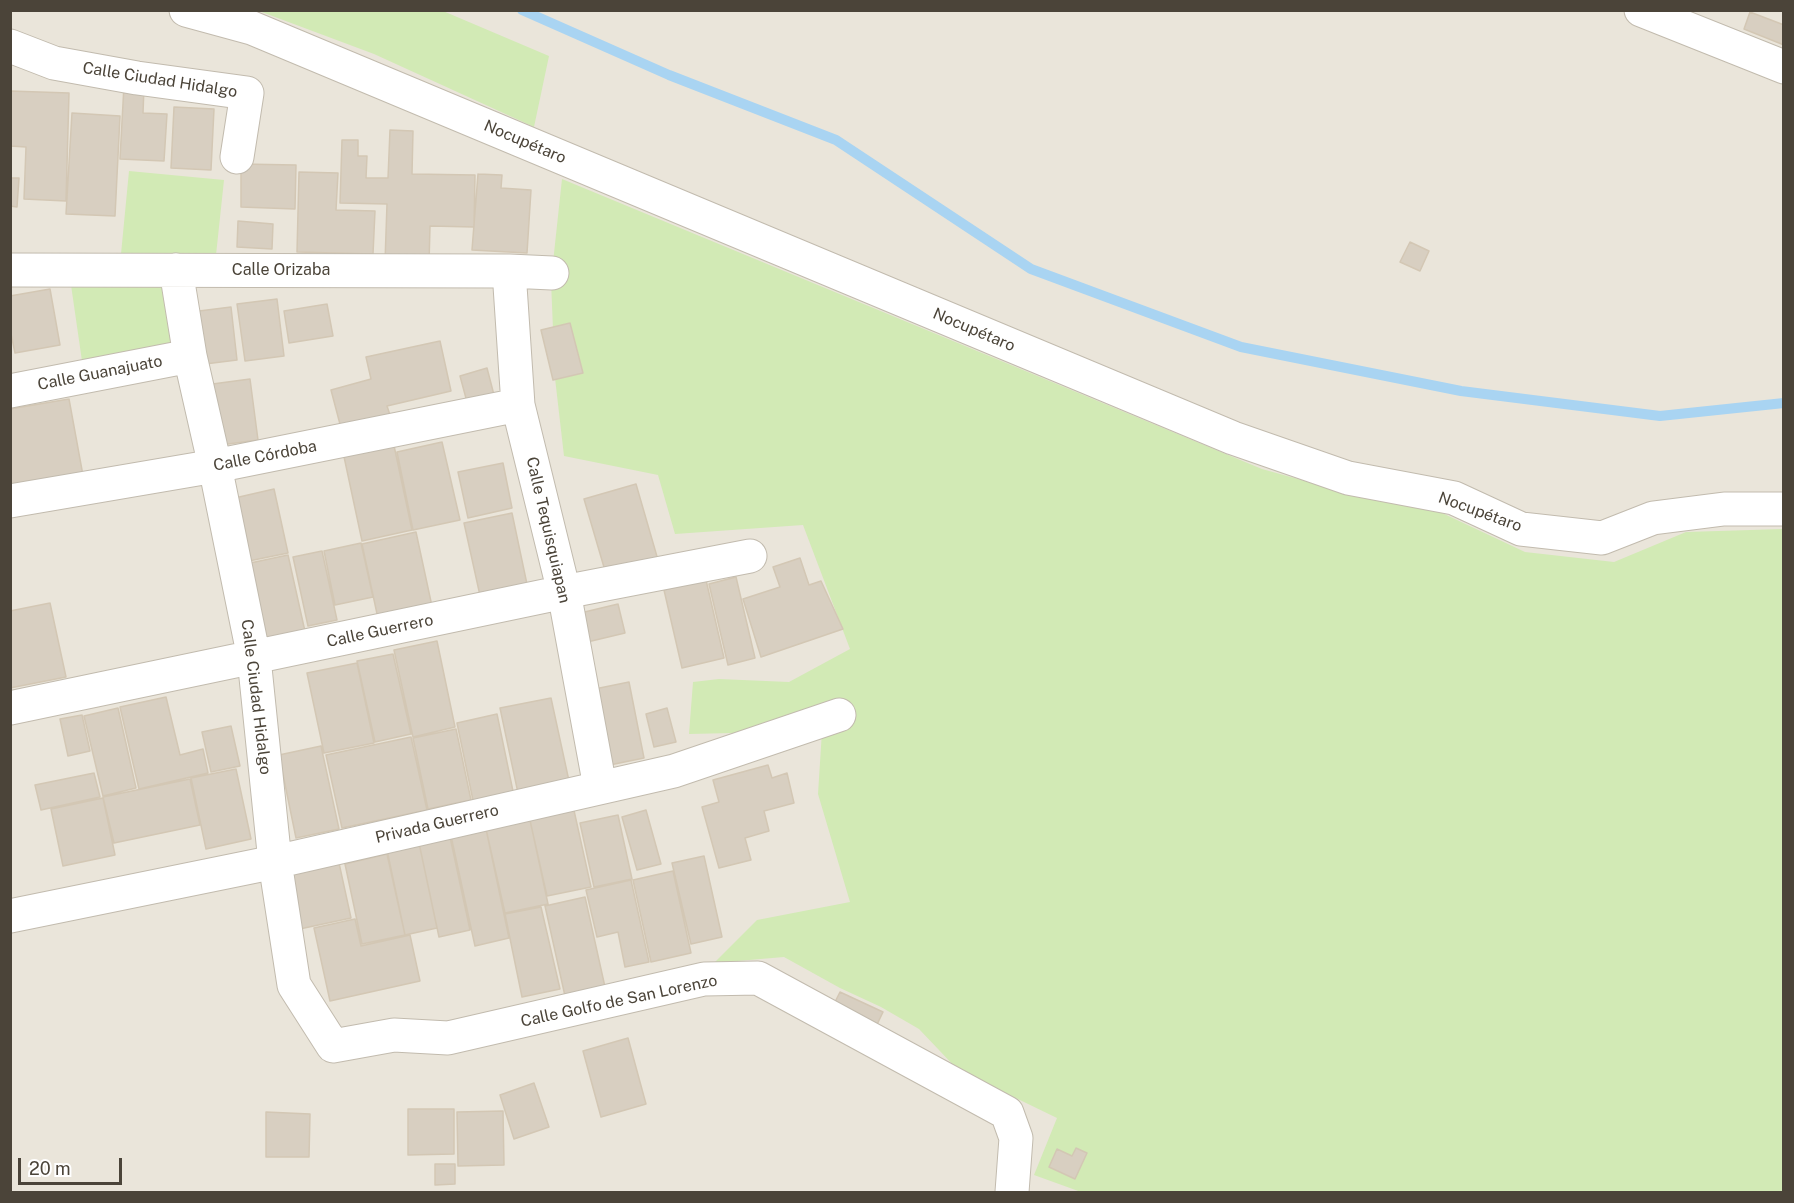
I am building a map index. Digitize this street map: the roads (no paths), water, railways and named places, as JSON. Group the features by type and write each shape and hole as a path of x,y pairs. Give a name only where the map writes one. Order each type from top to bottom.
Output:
{"street":[{"name":"Nocupétaro","path":"186,10 252,28 1233,438 1348,478 1454,498 1521,529 1602,537 1653,518 1724,509 1784,509"},
{"path":"1641,10 1784,67"},
{"name":"Calle Ciudad Hidalgo","path":"10,46 54,63 137,78 247,93 237,157"},
{"name":"Calle Orizaba","path":"10,270 552,273"},
{"name":"Calle Ciudad Hidalgo","path":"176,270 190,356 254,658 275,862 294,985 333,1046"},
{"name":"Calle Tequisquiapan","path":"509,271 518,405 564,592 600,787"},
{"name":"Calle Guanajuato","path":"10,391 190,356"},
{"name":"Calle Córdoba","path":"10,501 215,466 518,405"},
{"name":"Calle Guerrero","path":"10,708 564,592 750,556"},
{"name":"Privada Guerrero","path":"275,862 674,771 839,715"},
{"path":"10,916 275,862"},
{"name":"Calle Golfo de San Lorenzo","path":"333,1046 394,1035 448,1038 704,980 758,978 1007,1113 1016,1138 1012,1192"}],"waterway":[{"path":"522,10 669,75 836,140 1031,269 1241,347 1461,391 1660,416 1784,403"}]}
